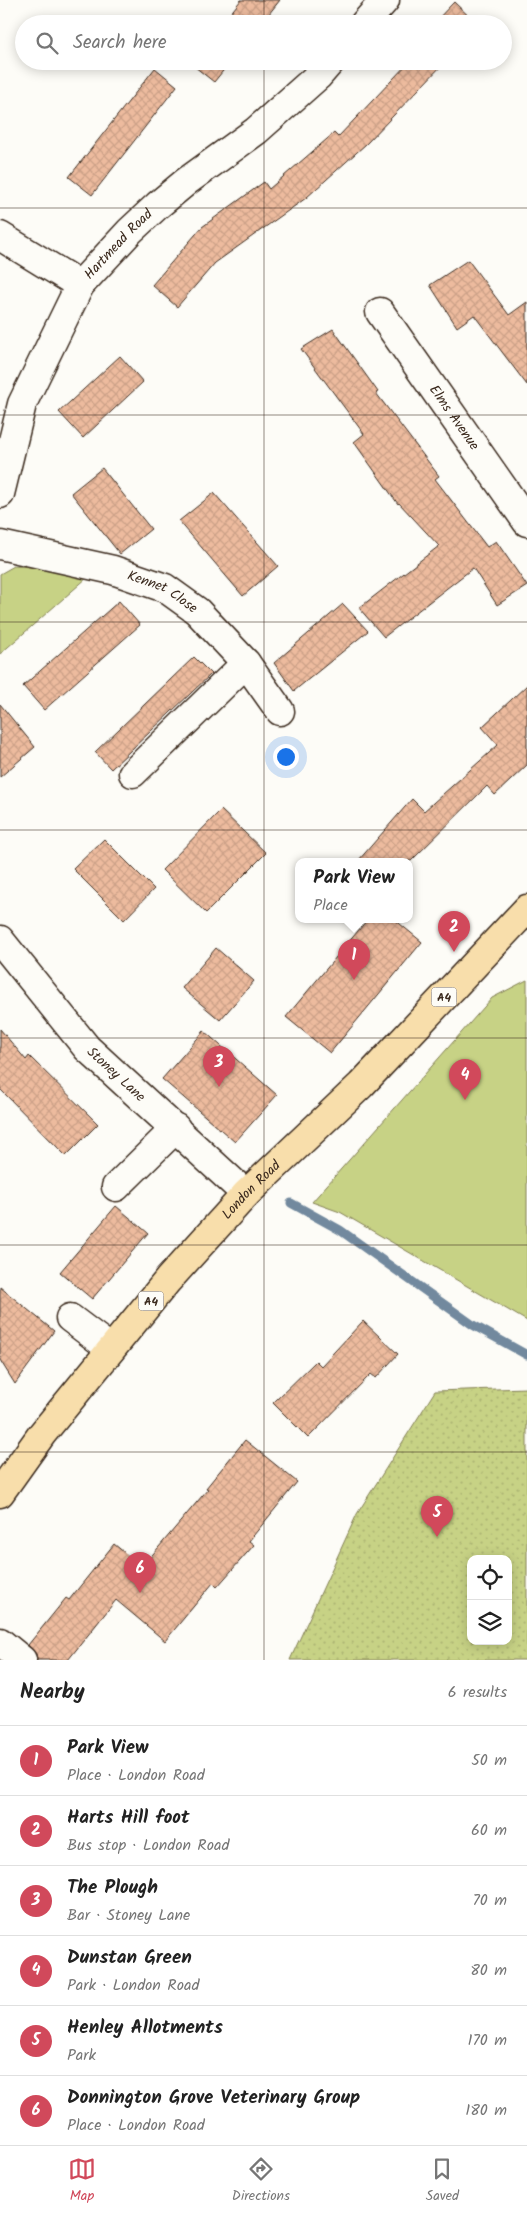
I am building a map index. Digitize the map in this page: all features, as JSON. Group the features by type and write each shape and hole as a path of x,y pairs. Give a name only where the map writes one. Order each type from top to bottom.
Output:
{"main road":[{"name":"London Road","path":"0,1493 42,1434 168,1280 246,1194 361,1085 527,909"}],"street":[{"path":"372,15 385,0"},
{"name":"Hartmead Road","path":"0,494 22,404 80,286 130,231 158,206 187,181 256,131 323,70"},
{"path":"0,236 80,286"},
{"name":"Elms Avenue","path":"380,312 527,522"},
{"name":"Kennet Close","path":"0,545 113,570 165,588 197,611 246,663 280,711"},
{"path":"133,773 246,663"},
{"name":"Stoney Lane","path":"0,940 87,1048 246,1194"},
{"path":"116,1187 176,1128"},
{"path":"70,1318 111,1349"},
{"path":"0,1642 22,1660"}],"green space":[{"path":"14,566 57,568 88,577 0,654 0,574"},
{"path":"527,980 527,1321 340,1212 312,1202 492,998"},
{"path":"527,1388 527,1660 290,1660 357,1514 435,1391"}],"building":[{"path":"241,0 280,0 268,15 229,15"},
{"path":"454,2 468,15 442,15"},
{"path":"153,70 157,70 177,86 92,195 69,177"},
{"path":"199,70 224,70 214,82"},
{"path":"401,70 437,70 366,144 306,198 215,263 177,307 152,285 202,227 264,182 269,189 334,133 338,137"},
{"path":"468,260 509,315 527,302 527,385 474,315 457,327 430,285"},
{"path":"333,329 378,392 376,393 439,476 435,479 487,547 496,541 527,586 497,605 473,568 384,637 359,608 439,546 398,504 354,442 364,434 301,349"},
{"path":"120,356 143,382 83,438 59,412"},
{"path":"102,468 151,529 120,554 71,493"},
{"path":"214,493 278,566 243,596 179,521"},
{"path":"119,601 140,625 44,710 23,686"},
{"path":"343,604 368,631 294,691 274,663"},
{"path":"194,657 211,674 111,769 95,752"},
{"path":"527,685 527,765 495,795 487,786 413,859 361,858 412,799 424,811 498,745 482,727"},
{"path":"0,704 35,747 0,777"},
{"path":"221,810 266,853 206,913 162,870"},
{"path":"104,839 154,889 124,920 73,869"},
{"path":"365,923 399,923 422,942 330,1053 286,1017"},
{"path":"216,948 254,981 220,1020 182,988"},
{"path":"0,1029 26,1060 29,1056 98,1124 66,1156 0,1089"},
{"path":"204,1031 277,1095 235,1142 162,1079"},
{"path":"116,1206 148,1233 92,1299 60,1272"},
{"path":"0,1287 54,1331 15,1384 0,1360"},
{"path":"363,1321 398,1354 376,1378 371,1374 308,1438 273,1403 316,1361 321,1366"},
{"path":"245,1440 297,1482 249,1541 254,1545 217,1587 213,1583 165,1641 116,1600 68,1660 37,1660 36,1654 28,1645 66,1598 69,1600 114,1544 142,1567 208,1489 206,1488"}],"waterway":[{"path":"291,1203 340,1230 473,1325 527,1355"}],"place":[{"name":"Harts Hill foot","path":"454,952"},
{"name":"Park View","path":"354,980"},
{"name":"The Plough","path":"219,1087"},
{"name":"Dunstan Green","path":"465,1100"},
{"name":"Henley Allotments","path":"437,1537"},
{"name":"Donnington Grove Veterinary Group","path":"140,1593"}]}
